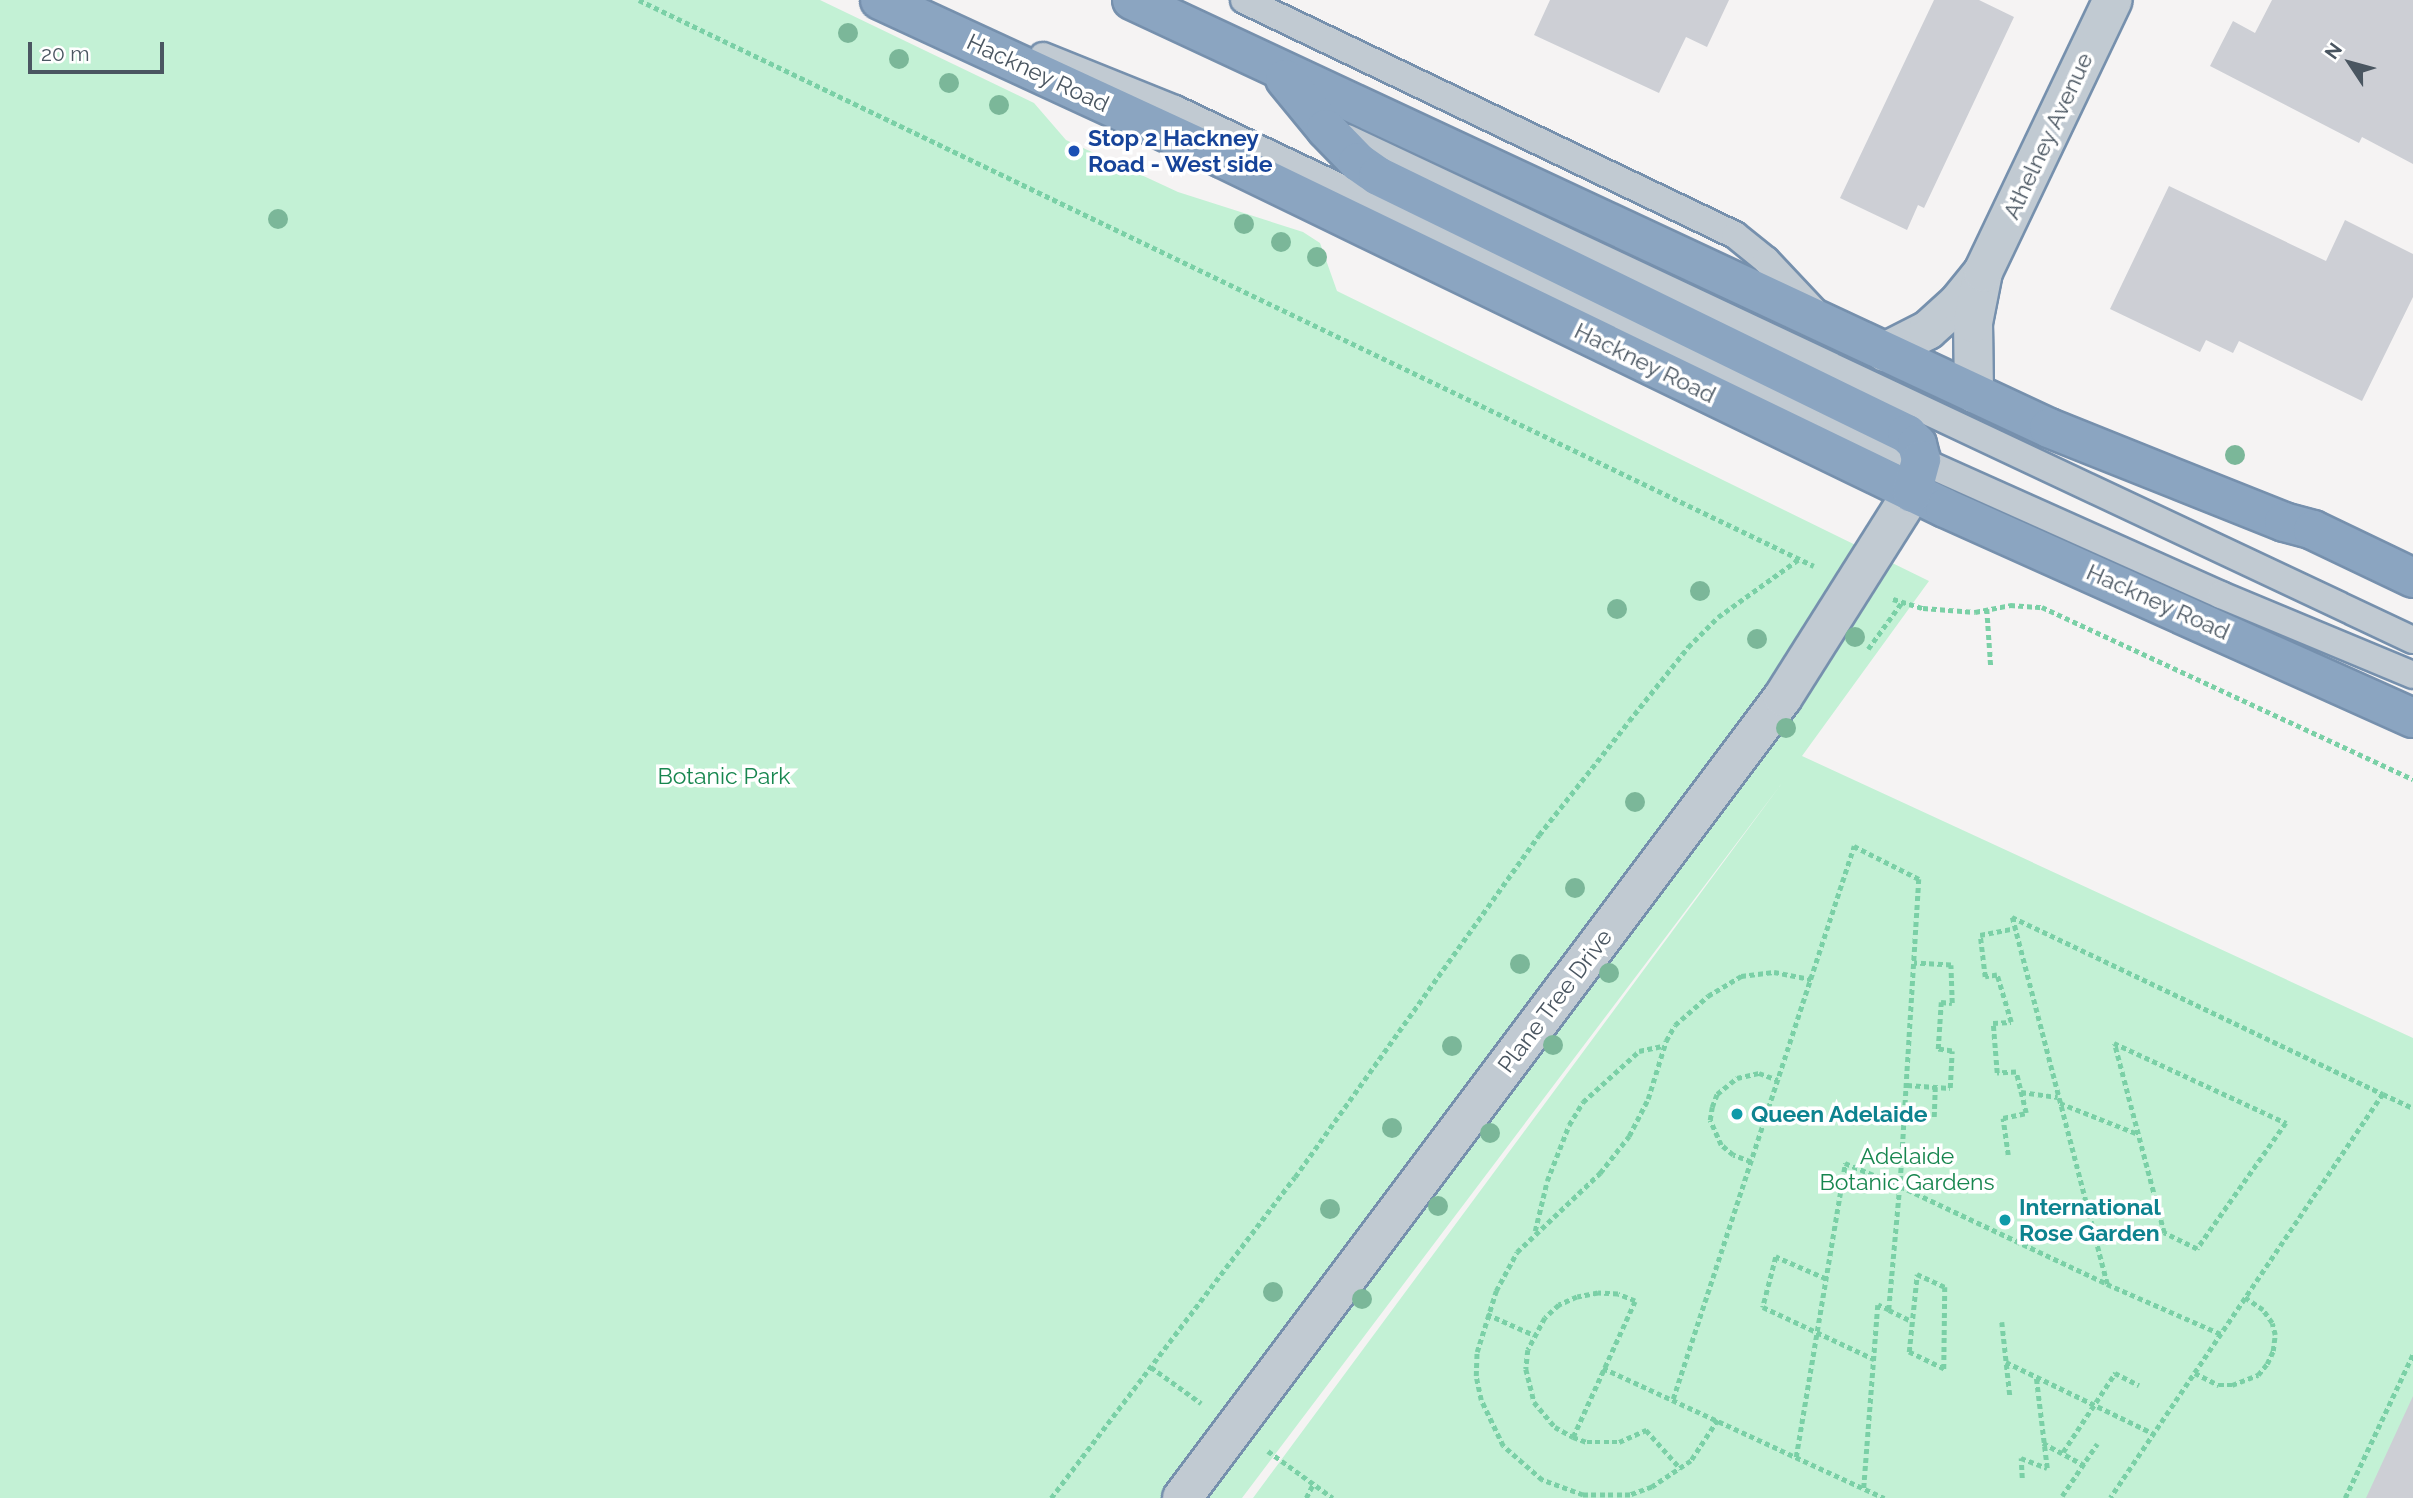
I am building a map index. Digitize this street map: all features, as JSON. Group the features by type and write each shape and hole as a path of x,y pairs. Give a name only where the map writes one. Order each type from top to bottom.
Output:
{"highway":[{"name":"Hackney Road","path":"880,0 1917,476 2413,718"},
{"path":"1132,0 1278,71 2049,428 2284,523 2313,530 2413,578"},
{"path":"1278,71 1326,129 1358,162 1378,176 1898,428 1917,444 1917,476"}],"street":[{"name":"Athelney Avenue","path":"1885,352 1928,330 1958,303 1983,272 2113,0"},
{"name":"Athelney Avenue","path":"1974,393 1973,323 1983,272"},
{"name":"Plane Tree Drive","path":"1182,1498 1783,697 1855,585 1917,476"}],"lane":[{"path":"904,0 1175,109 1917,476 2209,589 2413,675"},
{"path":"1244,0 1735,235 1766,260 1827,325"},
{"path":"1326,129 1491,204 2413,640"}],"path":[{"path":"639,0 1855,585 1923,608 1975,612 2010,605 2042,607 2413,779"},
{"path":"1051,1498 1295,1177 1539,835 1629,721 1688,647 1718,617 1799,559"},
{"path":"1865,654 1903,602"},
{"path":"1987,609 1992,667"},
{"path":"1673,1399 1854,846 1919,879 1900,1186 1889,1310"},
{"path":"2107,1284 2012,917 2413,1108"},
{"path":"2008,1155 2003,1118 2026,1113 2016,1072 1997,1073 1993,1023 2011,1022 1997,975 1985,977 1980,935 2015,928"},
{"path":"1907,1085 1950,1088 1952,1051 1938,1049 1941,1002 1952,1003 1951,965 1914,962"},
{"path":"1718,1420 1704,1445 1681,1469 1652,1487 1630,1495 1583,1497 1542,1480 1503,1446 1490,1425 1476,1376 1477,1352 1488,1314 1507,1268 1535,1231 1581,1192 1629,1136 1648,1100 1664,1046 1675,1025 1691,1010 1741,976 1774,972 1811,979"},
{"path":"2114,1042 2286,1123 2197,1248 2164,1233 2138,1135 2114,1042"},
{"path":"1535,1231 1547,1181 1569,1125 1583,1102 1639,1051 1664,1046"},
{"path":"1751,1162 1733,1155 1721,1145 1710,1120 1712,1107 1717,1094 1737,1078 1759,1073 1778,1080"},
{"path":"1934,1116 1935,1087"},
{"path":"2021,1092 2059,1100 2138,1135"},
{"path":"2111,1498 2383,1094"},
{"path":"1796,1457 1845,1163 2221,1334"},
{"path":"1826,1279 1776,1257 1763,1307 1874,1359"},
{"path":"1917,1274 1945,1287 1944,1369 1909,1352 1912,1321 1917,1274"},
{"path":"1573,1437 1634,1301 1608,1293 1577,1297 1559,1305 1534,1335 1526,1369 1534,1402 1555,1427 1573,1437 1604,1444 1619,1442 1646,1430 1681,1469"},
{"path":"2195,1373 2219,1385 2232,1385 2258,1375 2267,1364 2274,1343 2272,1323 2263,1310 2245,1298"},
{"path":"1864,1489 1878,1305 1912,1321"},
{"path":"1488,1314 1534,1335"},
{"path":"2002,1322 2010,1396"},
{"path":"2345,1498 2413,1354"},
{"path":"2006,1362 2154,1434"},
{"path":"1151,1367 1208,1408"},
{"path":"1604,1368 1884,1498"},
{"path":"2063,1452 2115,1373 2139,1385"},
{"path":"2022,1478 2021,1458 2047,1468 2036,1377"},
{"path":"2043,1443 2084,1465"},
{"path":"2062,1496 2097,1444"},
{"path":"1261,1446 1333,1498"},
{"path":"1306,1498 1313,1484"}],"green space":[{"name":"Botanic Park","path":"0,0 820,0 1034,103 1066,140 1178,192 1303,232 1320,243 1337,291 1929,581 1802,756 2413,1038 2413,1498 1253,1498 1782,783 1242,1498 0,1498"}],"building":[{"path":"1550,0 1729,0 1707,47 1686,37 1659,93 1534,35"},
{"path":"1934,0 1979,0 2014,17 1924,208 1918,205 1907,230 1840,198"},
{"path":"2272,0 2413,0 2413,164 2362,137 2359,143 2210,66 2233,21 2255,33"},
{"path":"2169,186 2326,261 2345,220 2413,254 2413,297 2362,401 2239,341 2233,353 2206,340 2200,352 2110,309"},
{"path":"2413,1396 2413,1498 2366,1498"}],"place":[{"name":"Stop 2 Hackney Road - West side","path":"1074,151"},
{"name":"Queen Adelaide","path":"1737,1114"},
{"name":"International Rose Garden","path":"2005,1220"}],"park label":[{"name":"Adelaide Botanic Gardens","path":"1907,1169"}]}
